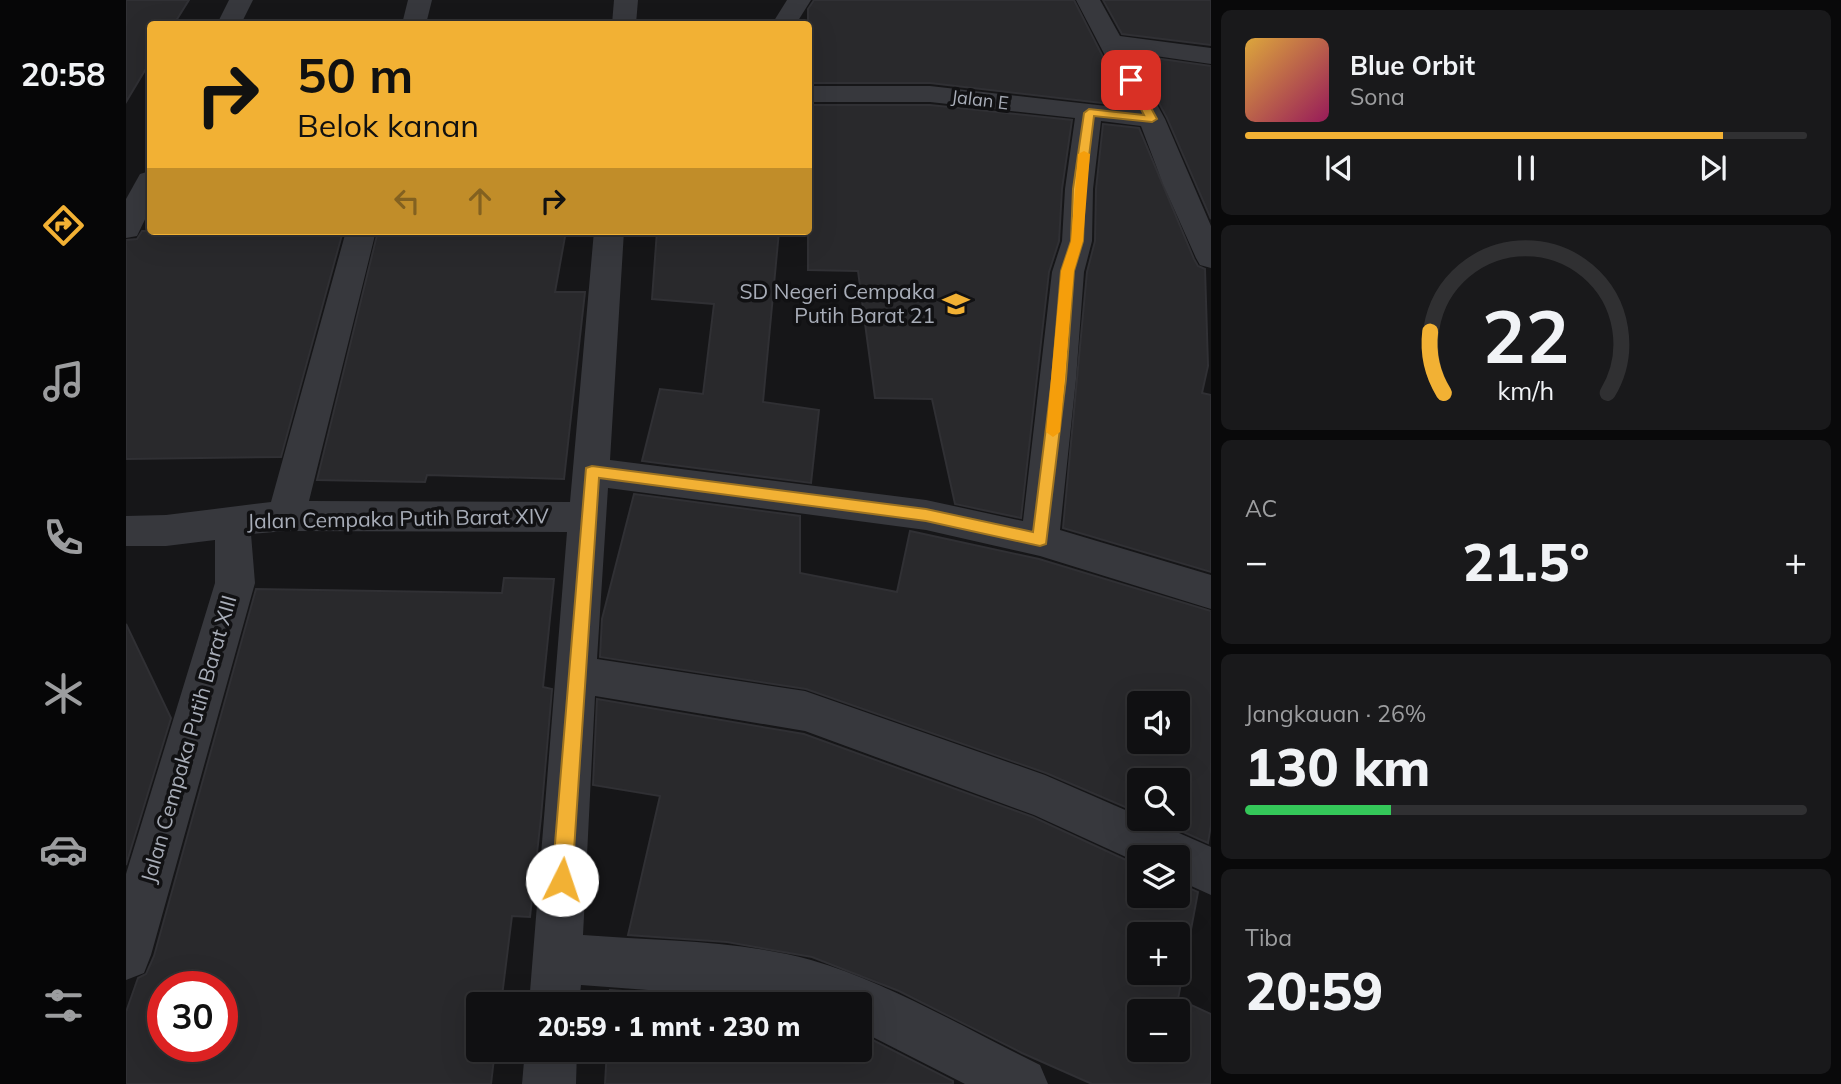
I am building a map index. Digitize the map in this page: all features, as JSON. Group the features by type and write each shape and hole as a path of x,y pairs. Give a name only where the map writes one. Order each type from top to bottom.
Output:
{"street":[{"path":"230,21 241,0"},
{"path":"415,21 420,0"},
{"path":"624,21 626,0"},
{"path":"786,21 799,0"},
{"path":"1088,0 1152,119 1177,184 1211,258"},
{"path":"1110,42 1211,56"},
{"name":"Jalan E","path":"812,94 930,94 1152,119"},
{"path":"1040,540 1059,379 1068,271 1077,241 1079,189 1089,113"},
{"path":"1177,184 1211,190"},
{"path":"126,229 147,186"},
{"path":"286,516 360,235"},
{"path":"608,235 575,674 556,981 755,973 812,986 853,1000 1021,1084"},
{"path":"592,472 926,515 1040,540 1211,592"},
{"name":"Jalan Cempaka Putih Barat XIV","path":"126,531 189,530 286,516 587,517"},
{"name":"Jalan Cempaka Putih Barat XIII","path":"126,954 234,583 234,540 227,523"},
{"path":"575,674 805,712 1045,797 1211,871"},
{"path":"549,1084 550,1062"}],"building":[{"path":"126,0 189,0 176,21 147,21 147,67 126,102"},
{"path":"814,0 1074,0 1128,106 930,83 812,83 812,21 808,21 808,9"},
{"path":"1103,0 1211,0 1211,45 1122,34"},
{"path":"1133,55 1211,66 1211,219 1167,118"},
{"path":"812,105 930,105 1072,120 1062,189 1059,241 1049,272 1021,518 955,504 932,399 875,398 858,271 808,270 808,235 812,235"},
{"path":"1103,124 1139,128 1194,259 1198,266 1205,269 1208,366 1202,393 1211,395 1211,572 1063,528 1087,272 1095,241 1096,189"},
{"path":"142,231 147,231 147,235 342,235 281,457 126,459 126,240 137,239"},
{"path":"377,235 565,235 555,292 585,292 564,479 427,475 425,482 317,480"},
{"path":"657,235 779,235 763,402 819,410 811,483 642,461 660,389 703,394 714,304 652,299"},
{"path":"634,494 800,516 800,573 897,592 910,531 1039,559 1211,611 1211,825 1208,843 1181,831 1190,831 1190,768 1127,768 1127,808 1046,773 806,689 600,657 602,619"},
{"path":"504,578 554,579 543,687 552,689 530,917 512,916 502,992 466,992 466,1062 494,1062 491,1084 126,1084 126,1012 138,978 147,972 147,1062 238,1062 238,971 147,971 154,956 256,589 502,593"},
{"path":"126,624 171,718 126,865"},
{"path":"597,699 804,734 1033,817 1127,860 1127,908 1190,908 1190,888 1198,892 1190,935 1190,922 1127,922 1127,985 1181,985 1178,999 1127,999 1127,1062 1190,1062 1190,1004 1211,1014 1211,1084 1092,1084 1022,1053 899,991 812,957 727,942 628,935 660,796 593,785"},
{"path":"872,1040 953,1081 953,1084 605,1084 606,1062 872,1062"}],"slow traffic":[{"path":"1053,432 1068,271 1077,241 1079,189 1084,154"}],"place":[{"name":"SD Negeri Cempaka Putih Barat 21","path":"956,304"}],"route":[{"path":"562,880 575,674 592,472 926,515 1040,540 1059,379 1068,271 1077,241 1079,189 1089,113 1152,119 1131,80"}]}
